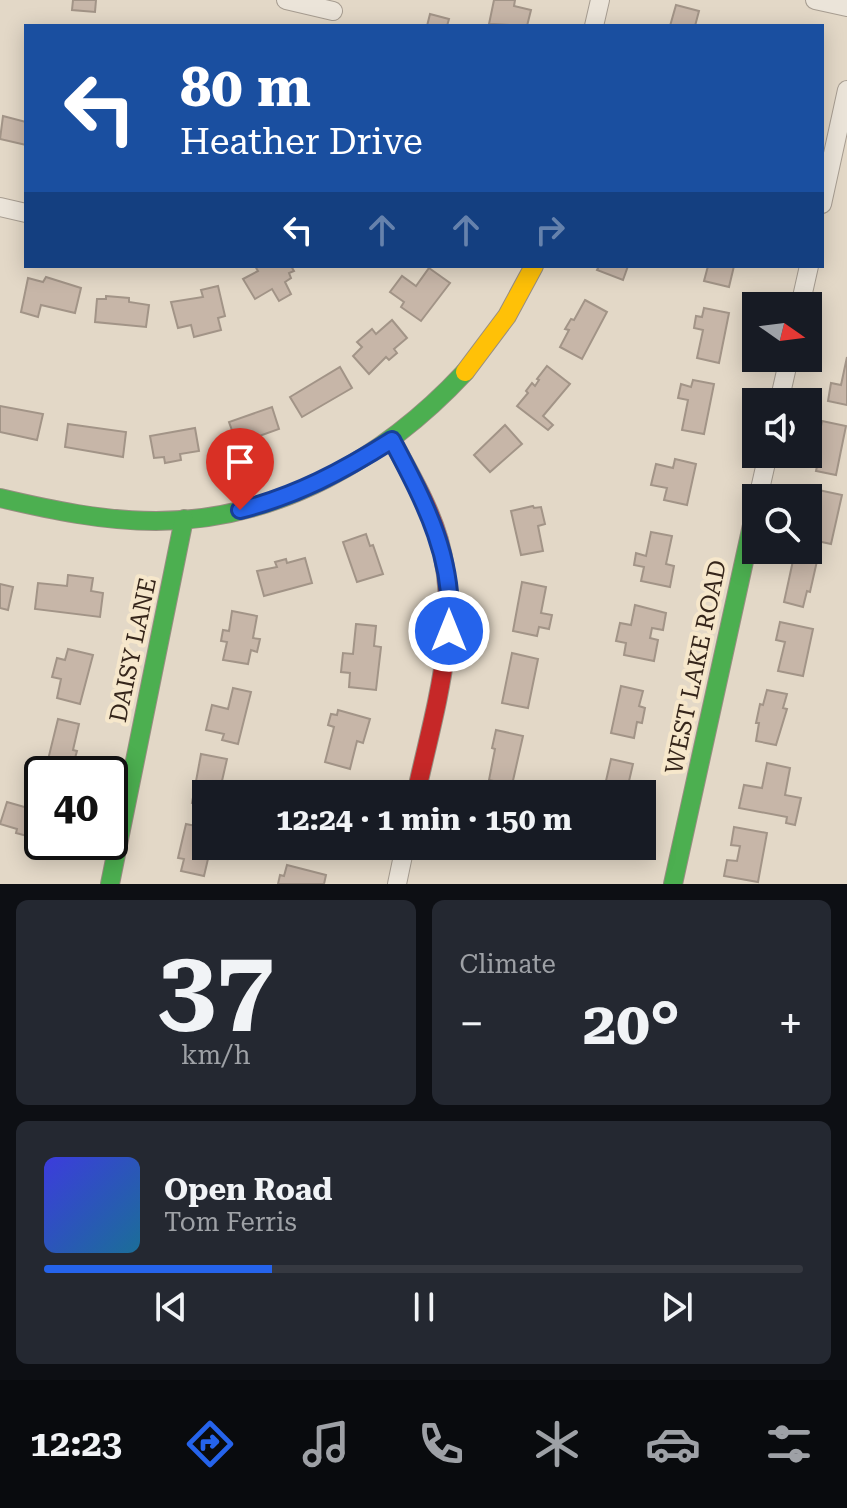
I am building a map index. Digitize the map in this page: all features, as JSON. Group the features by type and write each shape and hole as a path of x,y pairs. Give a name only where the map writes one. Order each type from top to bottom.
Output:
{"street":[{"path":"286,0 333,12"},
{"path":"594,24 600,0"},
{"path":"815,0 847,7"},
{"path":"824,195 847,90"},
{"path":"0,207 24,213"},
{"path":"0,498 112,519 184,519 240,510 292,495 346,469 392,440 445,394 472,366 513,308 533,268"},
{"path":"803,292 809,268"},
{"path":"392,440 422,496 439,539 450,607 446,653 419,780"},
{"name":"DAISY LANE","path":"110,884 184,519"},
{"name":"WEST LAKE ROAD","path":"673,884 743,564"},
{"path":"397,884 402,860"}],"building":[{"path":"73,0 96,0 95,12 72,10"},
{"path":"494,0 515,0 514,6 531,10 528,24 489,24"},
{"path":"676,5 699,11 696,24 671,24"},
{"path":"430,14 449,19 448,24 428,24"},
{"path":"3,116 24,121 24,145 0,139"},
{"path":"256,268 292,268 294,271 289,273 291,278 285,282 291,294 279,301 272,289 255,299 243,279 258,271"},
{"path":"429,268 450,283 421,321 401,307 404,302 390,292 402,276 416,286"},
{"path":"598,268 627,268 623,280"},
{"path":"707,268 734,268 729,287 704,281"},
{"path":"46,277 81,288 75,313 41,305 38,317 21,312 28,278 43,282"},
{"path":"218,286 225,316 218,318 221,330 194,337 191,325 178,328 171,302 203,297 201,290"},
{"path":"106,296 129,298 129,302 149,305 146,327 95,322 97,299 106,299"},
{"path":"585,300 607,312 582,359 560,347 569,330 565,329"},
{"path":"704,308 729,313 719,363 697,358 703,330 694,328 696,316 702,317"},
{"path":"392,320 407,338 394,349 397,353 389,360 386,357 369,374 353,356 362,347 357,342 372,329 376,334"},
{"path":"847,357 847,405 828,401 831,383 841,385"},
{"path":"547,366 570,384 543,416 553,425 548,430 517,406"},
{"path":"340,367 352,388 302,417 290,397"},
{"path":"693,380 714,384 704,434 682,430 688,400 678,398 681,384 691,387"},
{"path":"0,406 43,414 37,440 0,432"},
{"path":"272,407 279,429 237,444 229,422"},
{"path":"822,421 846,426 836,475 816,471 822,468"},
{"path":"68,424 126,432 123,457 65,447"},
{"path":"505,425 522,444 490,472 474,455"},
{"path":"195,428 199,451 180,454 181,460 165,463 164,457 154,458 150,436"},
{"path":"675,459 696,464 687,505 664,500 667,488 651,485 656,464 673,468"},
{"path":"822,491 842,495 831,544 822,542"},
{"path":"541,507 545,524 538,526 543,551 521,555 511,511"},
{"path":"651,532 672,536 666,564 674,566 670,587 641,581 644,567 634,565 636,553 646,556"},
{"path":"366,534 383,574 357,582 343,542"},
{"path":"305,558 312,583 264,596 257,571 277,567 275,562 286,559 287,563"},
{"path":"792,564 816,564 803,607 784,602"},
{"path":"68,575 93,578 91,591 103,593 100,617 35,609 38,583 67,586"},
{"path":"522,582 546,587 541,613 552,615 549,629 539,627 537,636 513,631"},
{"path":"0,584 13,587 8,610 0,608"},
{"path":"635,605 666,613 663,630 652,628 650,638 658,640 654,661 624,655 626,643 616,641 620,623 631,625"},
{"path":"232,611 257,616 253,638 260,639 257,652 251,650 248,664 223,660 227,642 221,641 223,630 229,631"},
{"path":"780,622 813,629 803,676 778,671 785,642 776,640"},
{"path":"356,624 376,626 374,646 381,647 376,690 349,687 350,673 341,672 343,653 353,654"},
{"path":"68,649 93,655 80,704 57,698 61,679 52,677 57,658 65,660"},
{"path":"512,653 538,659 528,708 502,703"},
{"path":"621,686 643,691 639,706 645,708 642,723 637,722 634,738 611,733"},
{"path":"233,688 251,692 238,744 222,740 224,734 206,730 212,705 228,709"},
{"path":"767,690 787,694 783,708 787,709 776,745 756,741 760,704 763,705"},
{"path":"338,710 370,719 363,743 357,741 350,769 325,762 334,727 328,725 331,714 337,715"},
{"path":"58,719 79,724 73,750 77,751 76,756 49,756"},
{"path":"496,730 523,736 513,780 489,780 495,749 492,748"},
{"path":"201,754 227,759 222,780 196,780"},
{"path":"611,759 633,764 629,780 606,780"},
{"path":"767,763 790,768 785,795 801,798 795,825 786,823 787,817 739,808 744,785 762,788"},
{"path":"7,802 24,807 24,835 16,833 17,829 0,824"},
{"path":"186,824 192,825 192,860 208,860 204,876 181,871 184,859 178,858"},
{"path":"734,827 767,833 758,882 724,876 727,860 737,861 740,846 731,845"},
{"path":"287,865 326,875 324,884 278,884"}],"traffic: fast":[{"path":"0,498 77,514 136,521 201,518 244,510 286,497 364,457 400,432 465,372"},
{"path":"110,884 184,519"},
{"path":"673,884 743,564"}],"traffic: slow":[{"path":"465,372 507,316 533,268"}],"traffic: jam":[{"path":"392,440 435,527 446,572 447,635 443,667 419,780"}],"route":[{"path":"240,510 318,484 392,440 422,496 439,539 447,577 449,631"}]}
